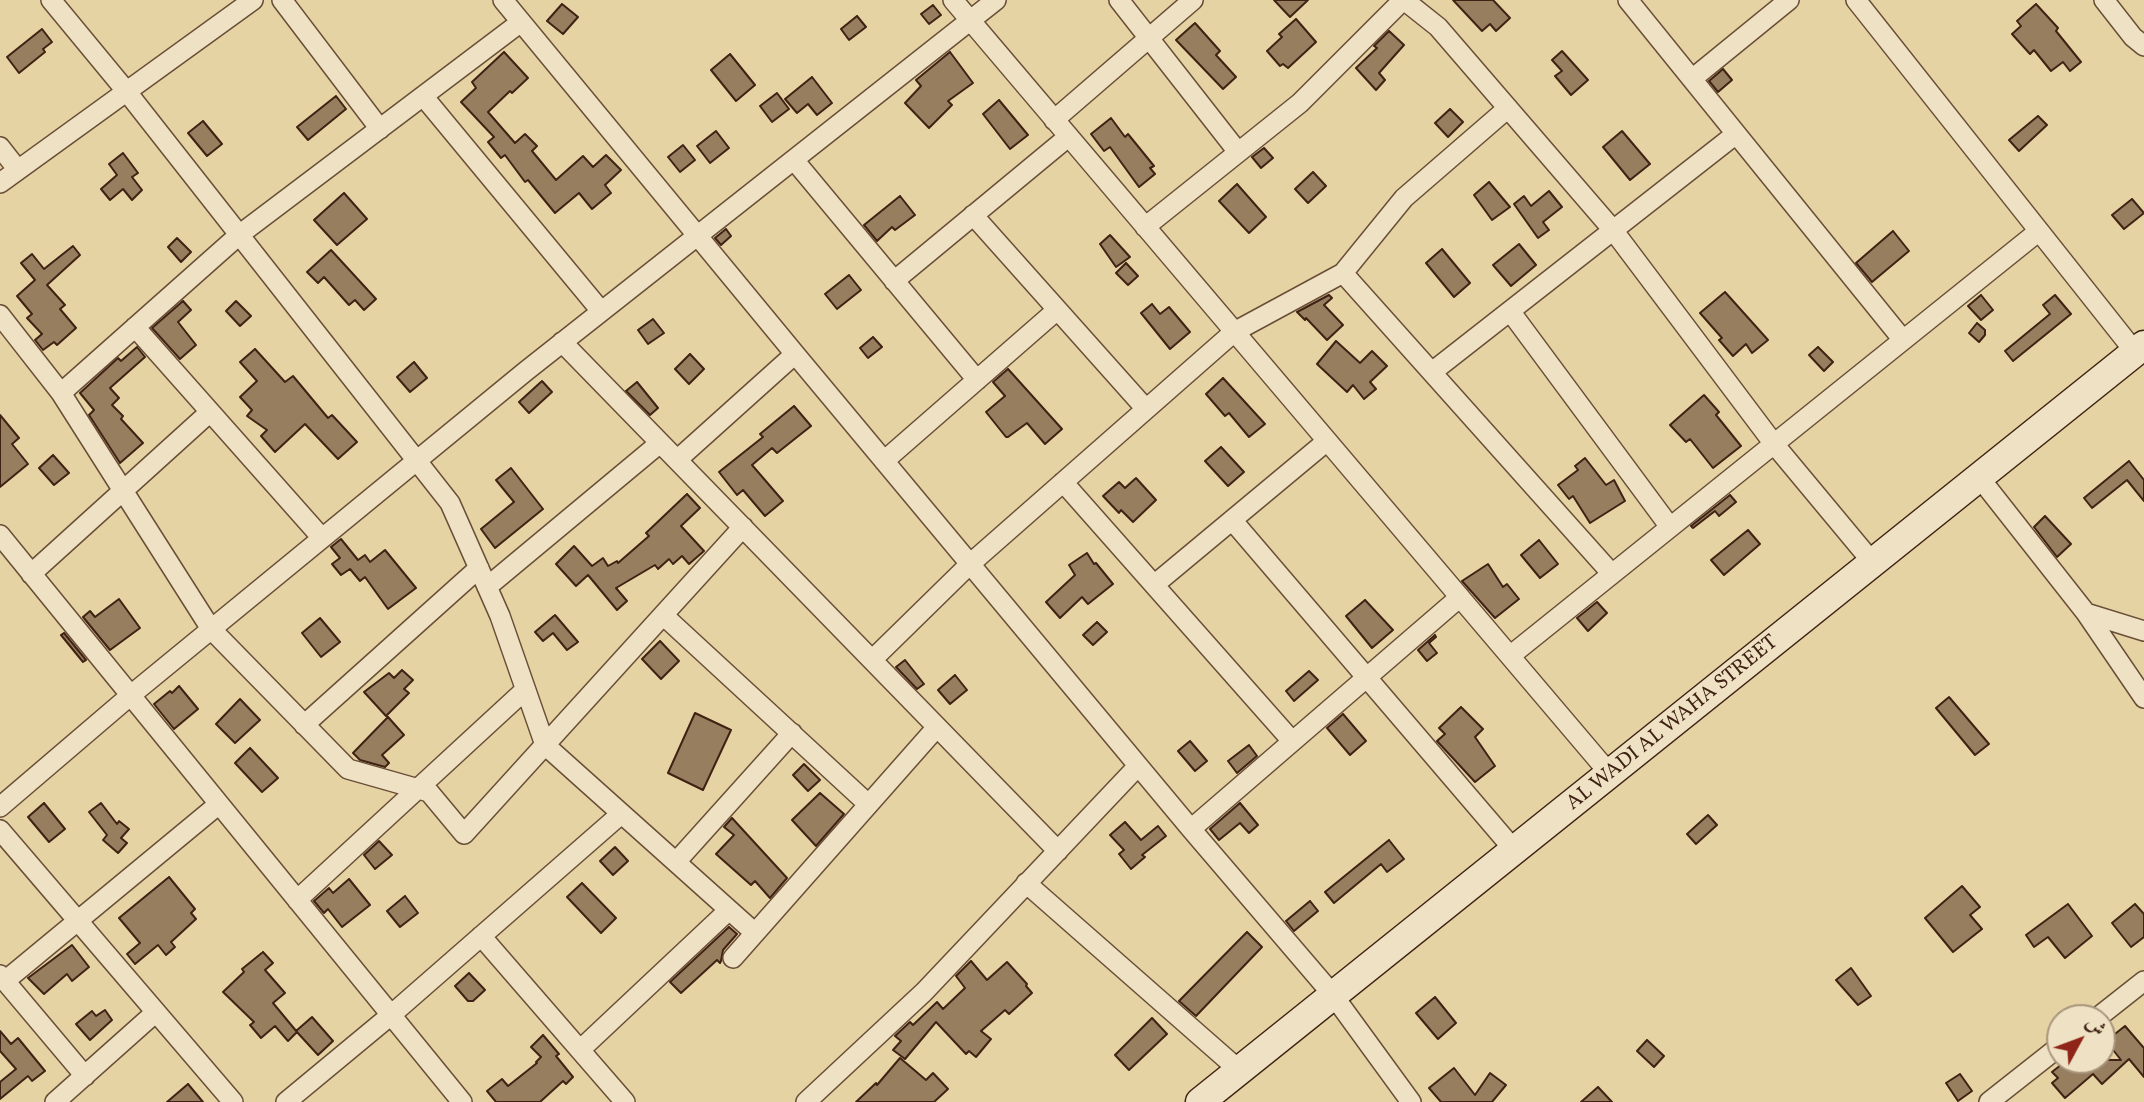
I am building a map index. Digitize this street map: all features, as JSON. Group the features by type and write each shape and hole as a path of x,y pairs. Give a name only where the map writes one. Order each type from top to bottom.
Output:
{"main road":[{"name":"AL WADI AL WAHA STREET","path":"1200,1102 2139,349"}],"street":[{"path":"51,0 450,503 500,616 545,745 755,933"},
{"path":"0,183 253,0"},
{"path":"282,0 380,129"},
{"path":"503,0 1138,766 1333,995 1411,1102"},
{"path":"953,0 1610,774"},
{"path":"0,807 416,460 996,0"},
{"path":"1119,0 1238,152"},
{"path":"1054,120 1193,0"},
{"path":"1145,227 1300,103 1403,0 1438,27 1613,230 1774,444 1873,563"},
{"path":"1628,0 1903,340"},
{"path":"1692,79 1790,0"},
{"path":"1856,0 2039,231 2139,349"},
{"path":"2104,0 2133,37 2144,46"},
{"path":"61,393 239,235 521,22"},
{"path":"423,96 601,311"},
{"path":"872,660 970,564 1234,332 1343,273 1404,198 1508,108"},
{"path":"1432,372 1736,134"},
{"path":"894,281 1068,137"},
{"path":"0,148 18,170"},
{"path":"794,160 976,380"},
{"path":"973,215 1146,409"},
{"path":"1510,656 2039,231"},
{"path":"1343,273 1612,574"},
{"path":"884,461 1057,310"},
{"path":"1510,311 1670,527"},
{"path":"0,315 61,393 211,629 348,769 429,792 464,834 743,527"},
{"path":"135,327 322,538"},
{"path":"562,342 1058,851"},
{"path":"677,460 795,354"},
{"path":"31,574 210,412"},
{"path":"1154,585 1327,441"},
{"path":"487,587 660,443"},
{"path":"1979,477 2086,613 2144,698"},
{"path":"1063,482 1292,741"},
{"path":"1231,520 1515,851"},
{"path":"0,535 462,1102"},
{"path":"304,725 478,568"},
{"path":"1191,829 1460,597"},
{"path":"2086,613 2144,631"},
{"path":"663,615 868,804"},
{"path":"297,900 526,690"},
{"path":"733,958 937,727"},
{"path":"676,862 792,733"},
{"path":"806,1102 924,992 1138,766"},
{"path":"85,1076 3,978 78,921 219,804"},
{"path":"286,1102 391,1015 621,814"},
{"path":"0,830 233,1102"},
{"path":"1026,883 1239,1070"},
{"path":"580,1050 729,910"},
{"path":"481,936 625,1102"},
{"path":"2114,1004 2144,981"},
{"path":"55,1102 156,1012"},
{"path":"1989,1102 2046,1057"}],"building":[{"path":"1274,0 1308,0 1290,17"},
{"path":"1453,0 1493,0 1510,18 1496,31 1490,24 1482,31"},
{"path":"562,4 578,17 563,34 547,21"},
{"path":"2036,4 2058,28 2056,31 2081,62 2070,71 2063,62 2051,71 2034,50 2030,54 2012,34 2021,26 2017,21"},
{"path":"933,5 941,15 929,24 921,14"},
{"path":"857,16 866,27 849,40 841,29"},
{"path":"1296,19 1316,42 1288,68 1283,64 1280,66 1267,51 1282,37 1279,34"},
{"path":"1195,23 1220,51 1216,55 1236,77 1223,89 1176,40"},
{"path":"42,29 52,42 43,49 45,52 19,73 7,57"},
{"path":"1389,31 1404,45 1379,73 1385,80 1376,90 1356,68 1377,48 1374,46"},
{"path":"1562,51 1588,80 1571,95 1555,76 1562,71 1552,60"},
{"path":"504,52 528,78 488,112 515,143 525,134 537,146 532,151 556,180 583,156 593,167 606,155 621,170 605,185 611,193 592,209 579,193 555,213 528,180 525,182 505,155 501,158 488,142 494,137 461,102 476,88 472,82"},
{"path":"950,52 973,83 948,101 952,105 929,128 905,103 921,86 916,80"},
{"path":"730,54 755,85 736,101 711,70"},
{"path":"1723,69 1732,80 1718,92 1709,81"},
{"path":"812,77 832,103 817,115 808,104 797,113 785,99"},
{"path":"777,93 789,109 772,122 760,106"},
{"path":"336,96 346,109 308,140 297,127"},
{"path":"999,100 1028,135 1010,149 983,114"},
{"path":"1450,109 1463,122 1448,137 1435,123"},
{"path":"2038,116 2047,125 2019,151 2009,140"},
{"path":"1111,118 1125,137 1128,134 1154,166 1150,168 1155,174 1139,187 1110,147 1104,151 1091,134"},
{"path":"203,121 222,144 207,156 188,133"},
{"path":"716,131 729,148 710,163 697,146"},
{"path":"1622,131 1650,164 1630,180 1603,147"},
{"path":"683,145 695,160 680,172 668,157"},
{"path":"1264,148 1273,158 1261,168 1252,157"},
{"path":"123,153 138,173 132,177 142,190 132,200 123,189 110,200 101,189 117,175 109,164"},
{"path":"1313,172 1326,186 1308,203 1295,189"},
{"path":"1489,182 1510,207 1492,220 1474,195"},
{"path":"1237,184 1266,217 1249,233 1219,201"},
{"path":"1549,191 1562,207 1543,222 1549,230 1538,238 1514,204 1524,196 1531,206"},
{"path":"344,193 367,219 337,245 314,220"},
{"path":"900,196 915,215 895,230 892,227 877,241 864,225"},
{"path":"2132,199 2144,213 2124,229 2112,215"},
{"path":"726,229 731,236 721,245 715,238"},
{"path":"1893,231 1909,251 1872,282 1856,263"},
{"path":"1110,235 1130,257 1116,267 1100,244"},
{"path":"177,238 191,252 181,262 168,247"},
{"path":"1519,244 1536,265 1511,286 1493,265"},
{"path":"73,246 80,255 47,285 65,305 60,309 76,328 57,345 54,342 43,350 35,340 42,334 27,318 32,314 17,296 35,280 21,263 32,254 44,269"},
{"path":"1442,249 1470,283 1454,297 1426,263"},
{"path":"331,250 376,299 364,310 355,300 349,305 324,277 318,283 307,272"},
{"path":"1126,263 1138,276 1128,285 1116,273"},
{"path":"849,275 861,290 837,309 825,294"},
{"path":"1725,292 1768,340 1752,353 1746,344 1733,356 1719,340 1722,338 1700,313"},
{"path":"1329,295 1332,298 1324,305 1343,325 1327,340 1297,312"},
{"path":"1981,295 1993,310 1981,320 1968,306"},
{"path":"2055,295 2071,314 2013,361 2005,351 2050,314 2043,305"},
{"path":"183,301 191,310 178,322 196,345 180,359 152,328"},
{"path":"236,301 251,316 240,326 226,311"},
{"path":"1152,304 1160,314 1169,307 1190,332 1170,349 1141,313"},
{"path":"653,319 664,333 648,344 638,330"},
{"path":"1977,323 1985,330 1985,335 1979,342 1969,333"},
{"path":"873,337 882,347 868,358 860,348"},
{"path":"1336,341 1360,363 1372,351 1387,366 1370,382 1376,389 1364,399 1353,385 1347,392 1317,364"},
{"path":"137,347 145,357 110,388 119,398 112,405 143,443 120,463 89,415 94,410 80,393 118,358 121,361"},
{"path":"1818,347 1833,362 1824,371 1809,355"},
{"path":"255,349 285,382 293,376 328,418 332,415 357,442 338,459 305,424 275,452 261,436 267,430 247,416 252,410 240,397 257,381 240,362"},
{"path":"690,354 704,369 689,384 675,369"},
{"path":"414,362 427,378 410,392 397,377"},
{"path":"1008,369 1062,429 1045,444 1027,423 1006,437 986,412 1005,396 993,382"},
{"path":"1223,378 1265,424 1249,437 1229,413 1225,416 1206,394"},
{"path":"542,381 552,392 529,413 519,402"},
{"path":"637,382 658,408 650,415 626,391"},
{"path":"1704,395 1719,412 1716,415 1741,446 1713,468 1690,439 1686,442 1670,425"},
{"path":"794,406 811,426 777,453 772,448 752,465 783,501 765,516 743,490 737,495 719,472 763,437 760,434"},
{"path":"0,415 19,438 12,444 28,464 0,487"},
{"path":"1221,447 1244,472 1228,486 1205,461"},
{"path":"53,455 69,473 54,485 39,468"},
{"path":"1585,458 1606,485 1614,480 1625,501 1590,523 1573,496 1569,499 1558,485 1578,470 1575,466"},
{"path":"2129,461 2144,480 2144,501 2127,480 2092,508 2084,498"},
{"path":"511,468 543,509 495,548 481,529 514,502 496,480"},
{"path":"1136,478 1156,500 1133,522 1121,510 1119,513 1103,496 1119,482 1125,488"},
{"path":"687,494 700,508 681,526 704,551 689,564 682,556 673,564 669,559 658,569 655,565 616,588 627,601 617,610 588,575 576,586 556,564 574,546 592,566 603,558 608,566 617,561 618,563 649,536 646,533"},
{"path":"1730,495 1736,502 1719,516 1715,511 1693,528 1691,526"},
{"path":"2045,516 2071,544 2057,557 2034,527"},
{"path":"1748,530 1760,544 1724,575 1711,560"},
{"path":"341,539 358,560 365,555 370,562 385,550 416,588 388,609 365,577 360,581 350,569 341,575 332,564 340,558 331,547"},
{"path":"1539,540 1558,564 1540,578 1521,555"},
{"path":"1087,553 1113,584 1088,604 1082,597 1060,618 1046,602 1075,575 1069,565"},
{"path":"1488,564 1503,587 1507,584 1519,599 1495,618 1462,581"},
{"path":"119,599 140,628 110,650 83,617 90,611 95,617"},
{"path":"1365,600 1393,630 1372,648 1346,616"},
{"path":"1597,602 1607,613 1588,631 1577,618"},
{"path":"555,615 578,642 567,650 553,633 543,641 535,632"},
{"path":"320,618 340,642 321,657 302,633"},
{"path":"1097,622 1107,632 1093,645 1083,635"},
{"path":"64,633 86,660 83,662 61,635"},
{"path":"1435,635 1429,643 1437,653 1427,661 1418,650"},
{"path":"660,641 679,661 661,679 642,659"},
{"path":"905,660 924,684 917,689 896,667"},
{"path":"402,670 413,680 404,689 409,693 386,716 364,692 389,673 394,678"},
{"path":"1309,671 1318,680 1294,701 1286,691"},
{"path":"955,675 967,690 950,704 938,690"},
{"path":"179,686 198,709 174,729 154,704"},
{"path":"1949,697 1989,744 1975,755 1936,708"},
{"path":"240,699 260,720 235,743 216,724"},
{"path":"1461,707 1483,729 1475,737 1495,766 1475,782 1437,741 1445,734 1439,728"},
{"path":"695,713 731,730 703,790 668,773"},
{"path":"1343,714 1366,741 1350,755 1327,728"},
{"path":"388,717 404,735 382,755 389,763 385,767 360,760 353,753"},
{"path":"1190,741 1207,761 1195,771 1178,751"},
{"path":"1249,745 1257,756 1237,773 1228,761"},
{"path":"250,748 278,778 262,792 235,763"},
{"path":"804,764 820,780 808,791 793,775"},
{"path":"820,793 844,814 816,846 792,820"},
{"path":"44,803 65,829 49,842 28,817"},
{"path":"101,803 117,824 119,821 129,829 121,838 127,843 118,853 103,840 107,835 89,812"},
{"path":"1240,803 1258,825 1249,833 1240,823 1219,840 1210,829"},
{"path":"1708,815 1717,825 1696,844 1687,834"},
{"path":"732,818 787,878 770,898 755,881 751,885 716,854 734,835 724,827"},
{"path":"1125,822 1141,840 1158,826 1166,836 1142,855 1145,857 1131,869 1119,854 1124,850 1110,835"},
{"path":"1389,840 1404,859 1387,872 1381,864 1334,903 1325,892"},
{"path":"379,841 392,855 375,869 364,855"},
{"path":"615,847 628,861 613,875 600,861"},
{"path":"169,877 195,909 191,913 196,919 171,942 175,947 166,955 158,945 135,964 127,954 140,943 119,918"},
{"path":"349,879 370,905 342,927 328,909 324,913 314,901 329,888 333,893"},
{"path":"582,883 616,918 601,933 567,897"},
{"path":"1962,886 1980,907 1970,915 1982,929 1953,952 1925,918"},
{"path":"405,896 418,913 400,927 387,911"},
{"path":"1310,901 1318,911 1294,931 1286,921"},
{"path":"2068,904 2092,936 2065,958 2048,937 2034,947 2026,935"},
{"path":"2135,904 2144,914 2144,937 2131,947 2112,923"},
{"path":"729,927 737,934 723,950 720,963 717,960 681,993 670,982"},
{"path":"1247,932 1262,947 1196,1016 1179,1001"},
{"path":"72,945 89,967 72,981 67,974 44,994 28,978"},
{"path":"263,952 273,963 265,970 285,993 273,1003 297,1032 288,1041 275,1026 261,1038 250,1025 254,1022 223,992 244,972 242,969"},
{"path":"971,961 987,980 1007,962 1032,993 1009,1014 1005,1010 981,1031 991,1039 976,1057 969,1051 966,1054 936,1022 905,1059 893,1050 901,1041 895,1036 910,1022 913,1025 937,1002 943,1009 965,988 956,976"},
{"path":"1851,968 1871,996 1858,1005 1836,980"},
{"path":"469,973 485,990 473,1001 468,1001 455,986"},
{"path":"1435,997 1456,1023 1438,1039 1416,1013"},
{"path":"105,1010 112,1020 90,1040 76,1024 92,1011 96,1016"},
{"path":"312,1017 333,1041 318,1055 296,1031"},
{"path":"1152,1018 1167,1034 1129,1070 1115,1055"},
{"path":"2125,1026 2144,1048 2144,1077 2129,1059 2116,1071 2116,1060 2121,1060 2116,1054 2116,1033"},
{"path":"0,1031 11,1044 18,1038 45,1071 32,1081 28,1076 0,1099 0,1082 16,1069 0,1051"},
{"path":"543,1035 573,1077 566,1084 563,1081 540,1102 496,1102 487,1091 502,1079 508,1086 537,1063 541,1057 531,1047"},
{"path":"1647,1040 1664,1056 1654,1067 1637,1051"},
{"path":"900,1058 926,1080 933,1073 948,1089 934,1102 856,1102 876,1083 877,1085"},
{"path":"1454,1068 1475,1095 1490,1073 1506,1085 1492,1102 1441,1102 1429,1088"},
{"path":"1960,1074 1972,1091 1958,1101 1946,1083"},
{"path":"2054,1074 2093,1074 2065,1098 2052,1083 2058,1078"},
{"path":"2093,1074 2113,1074 2102,1084"},
{"path":"188,1084 203,1102 167,1102"},
{"path":"1598,1087 1612,1102 1581,1102"}]}
